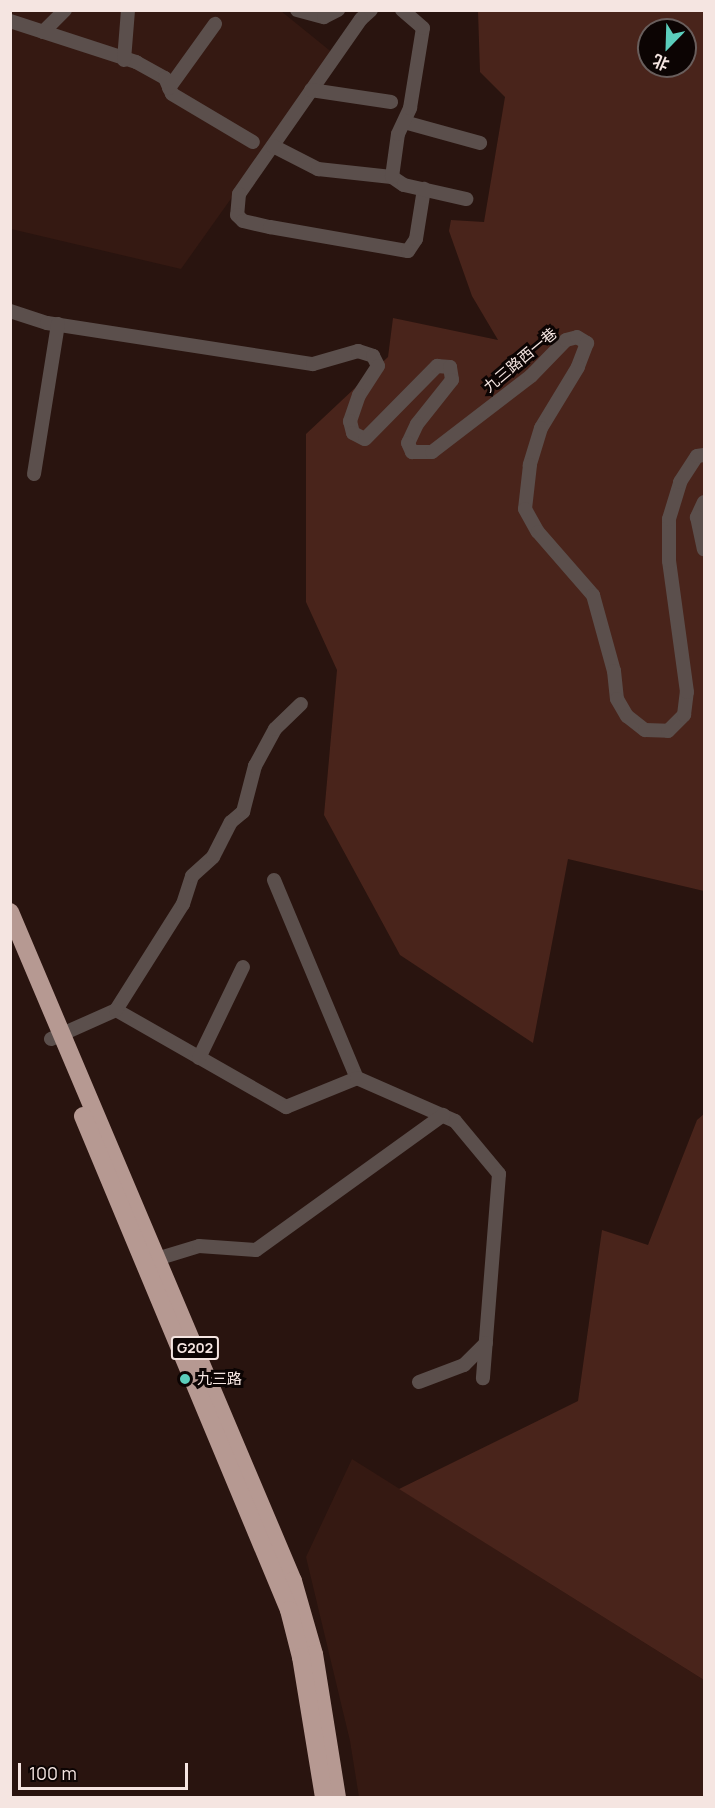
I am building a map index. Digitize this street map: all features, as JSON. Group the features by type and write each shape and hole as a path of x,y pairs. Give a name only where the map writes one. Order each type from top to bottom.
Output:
{"highway":[{"name":"G202","path":"10,912 56,1036 151,1261 302,1605 338,1797"},
{"name":"G202","path":"10,943 56,1036"},
{"name":"G202","path":"151,1261 289,1610 301,1657 324,1797"}],"street":[{"path":"43,32 65,10"},
{"path":"124,60 128,10"},
{"path":"297,10 324,17 338,10"},
{"path":"371,10 311,90 239,194 235,206 243,221 408,250 416,239 424,189"},
{"path":"392,177 398,134 410,108 423,28 402,10"},
{"path":"10,21 124,60 165,78 172,94 253,142"},
{"path":"170,88 215,24"},
{"path":"311,90 391,102"},
{"path":"404,122 480,143"},
{"path":"273,146 318,169 392,177 404,185 466,199"},
{"name":"九三路西一巷","path":"10,311 58,324 313,364 358,351 373,356 378,366 358,395 350,421 353,434 365,439 437,366 450,367 452,380 417,424 408,443 412,452 432,452 531,376 566,340 577,337 587,343 578,367 541,428 530,465 525,509 545,540 593,596 614,671 617,699 627,716 645,730 668,730 684,715 687,692 669,561 669,519 680,482 697,456 705,454"},
{"path":"34,474 58,324"},
{"path":"705,502 698,517 705,549"},
{"path":"56,1036 116,1010 183,904 192,876 213,857 231,822 243,812 255,766 275,729 301,704"},
{"path":"274,880 357,1078 455,1121 499,1174 483,1378"},
{"path":"199,1058 243,967"},
{"path":"116,1010 286,1107 357,1078"},
{"path":"151,1261 200,1246 256,1250 443,1115"},
{"path":"419,1382 464,1365 486,1343"}],"shaded area":[{"path":"11,11 281,11 334,54 181,269 11,229"},
{"path":"478,11 704,11 704,891 568,859 533,1043 400,955 324,815 337,670 306,602 306,434 388,357 393,318 498,340 472,296 449,231 451,220 484,222 505,97 480,72"},
{"path":"704,1114 704,1680 399,1489 578,1401 602,1230 648,1245 697,1120"},
{"path":"352,1459 704,1680 704,1797 359,1797 350,1741 306,1557"}],"place":[{"name":"九三路","path":"185,1379"}]}
